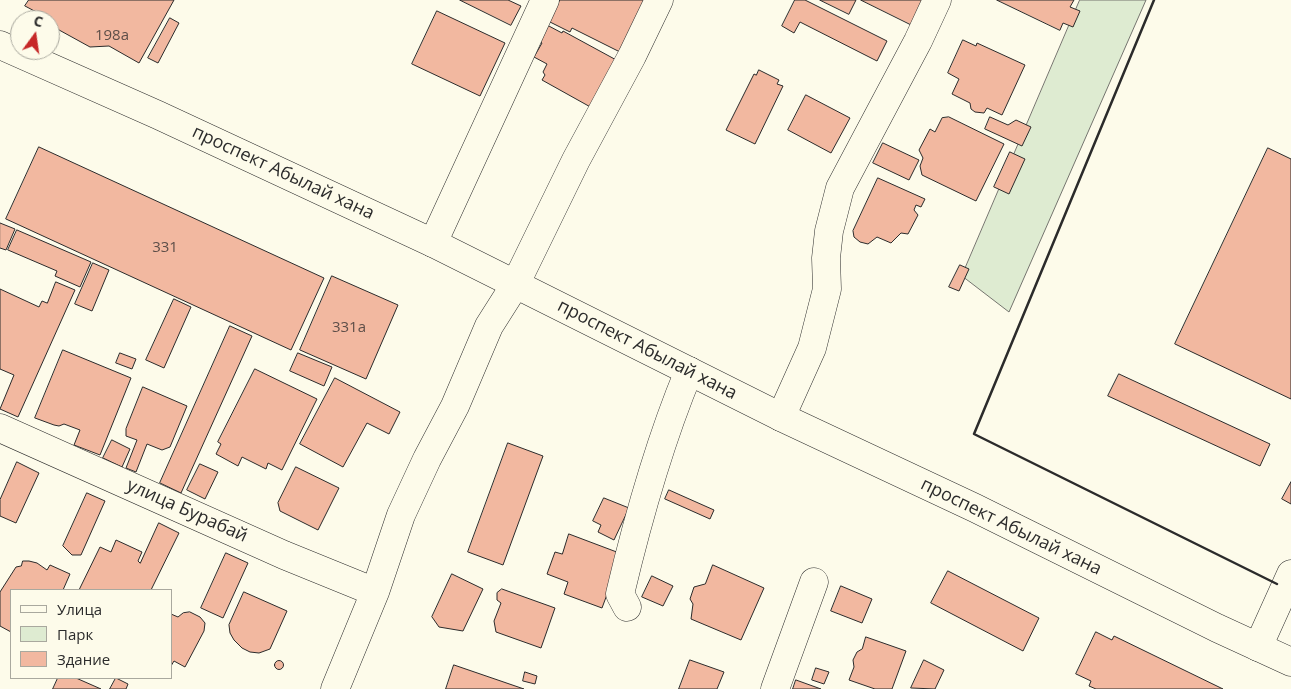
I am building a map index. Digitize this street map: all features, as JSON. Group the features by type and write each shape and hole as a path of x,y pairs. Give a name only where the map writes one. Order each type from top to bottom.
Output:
{"street":[{"path":"433,243 545,0"},
{"path":"335,689 374,592 401,515 427,458 455,406 489,326 515,285 576,160 632,56 658,0"},
{"path":"781,417 814,340 827,289 826,258 829,231 840,188 914,49 937,0"},
{"name":"проспект Абылай хана","path":"0,45 158,115 433,243 781,417 975,508 1217,628 1291,662"},
{"path":"627,607 620,594 634,536 657,458 689,371"},
{"name":"улица Бурабай","path":"0,428 275,551 374,592"},
{"path":"1258,646 1291,574"},
{"path":"775,689 814,582"}],"green space":[{"path":"1080,0 1146,0 1009,312 962,276"}],"building":[{"path":"29,0 174,0 139,63 109,46 90,47 60,30 60,10 33,10 25,6"},
{"path":"460,0 508,0 521,6 511,25"},
{"path":"560,0 646,0 620,52 572,28 570,32 550,22"},
{"path":"795,0 805,0 887,41 877,61 800,22 794,33 782,26"},
{"path":"820,0 856,0 849,14"},
{"path":"861,0 924,0 912,25"},
{"path":"997,0 1074,0 1070,7 1080,11 1073,27 1063,23 1060,30"},
{"path":"437,11 505,43 480,96 412,64"},
{"path":"170,18 179,23 158,63 148,58"},
{"path":"547,25 562,33 563,31 620,62 594,109 542,80 547,64 534,57 542,43 539,41"},
{"path":"963,40 976,46 977,43 1025,65 1002,115 987,108 984,113 975,112 971,109 970,103 952,94 959,79 948,73"},
{"path":"759,70 779,80 777,84 783,86 755,144 726,130 754,74 756,75"},
{"path":"806,95 850,118 831,153 788,130"},
{"path":"949,117 1004,144 976,201 922,175 920,166 923,158 919,150 930,129 935,132 942,118"},
{"path":"990,117 1008,125 1016,120 1031,127 1022,146 985,129"},
{"path":"883,143 919,160 909,180 873,163"},
{"path":"39,147 324,278 291,350 6,219"},
{"path":"1268,148 1291,159 1291,399 1175,344"},
{"path":"1010,152 1025,159 1009,194 994,187"},
{"path":"878,178 925,199 921,207 916,205 914,210 918,215 908,234 901,233 891,243 877,237 868,244 860,242 854,237 853,231"},
{"path":"0,223 15,229 6,250 0,248"},
{"path":"17,230 91,262 80,287 55,276 57,271 8,250"},
{"path":"93,263 109,270 92,311 75,304"},
{"path":"960,265 969,269 959,291 949,287"},
{"path":"332,276 398,305 366,379 300,350"},
{"path":"56,282 75,290 18,417 0,409 14,375 0,369 0,289 39,307 42,301 47,303"},
{"path":"174,299 191,307 164,368 146,360"},
{"path":"230,326 252,336 181,493 160,483"},
{"path":"63,350 131,378 100,455 74,445 80,430 64,424 54,425 35,418"},
{"path":"120,353 136,359 132,369 116,363"},
{"path":"298,353 332,367 324,386 290,371"},
{"path":"255,369 317,399 282,470 268,463 266,469 242,457 238,466 216,454 221,444 218,442"},
{"path":"1119,374 1270,444 1260,466 1108,396"},
{"path":"335,378 400,412 389,434 367,423 343,467 300,444"},
{"path":"143,387 187,406 170,447 162,450 147,444 136,472 126,468 137,440 126,436 126,429"},
{"path":"112,440 130,449 122,467 103,458"},
{"path":"508,443 543,456 503,565 468,552"},
{"path":"17,462 39,473 16,523 0,516 0,500"},
{"path":"200,464 218,472 205,499 187,490"},
{"path":"296,467 339,488 318,530 280,511 278,503"},
{"path":"1291,482 1291,504 1282,499"},
{"path":"669,490 714,510 710,519 665,499"},
{"path":"87,493 105,501 81,555 72,555 63,546"},
{"path":"604,498 629,508 614,540 598,532 601,525 593,521"},
{"path":"159,523 179,533 151,589 79,589 100,547 111,552 116,540 142,552 138,561 140,563"},
{"path":"569,534 622,554 602,608 564,594 568,582 547,574 555,552 562,554"},
{"path":"226,553 248,563 223,618 201,608"},
{"path":"23,561 29,561 37,563 47,570 50,565 70,574 63,589 10,589 10,631 0,626 0,592 16,567 21,566"},
{"path":"713,565 764,588 741,640 691,619 693,604 690,599 694,587 705,584"},
{"path":"948,571 1039,618 1023,651 931,603"},
{"path":"452,574 483,589 463,631 439,627 432,617"},
{"path":"652,576 673,586 663,606 642,597"},
{"path":"841,586 872,599 862,623 831,611"},
{"path":"502,589 555,608 541,648 496,632 494,621 501,603 497,600 497,593"},
{"path":"244,592 287,611 270,649 259,653 250,652 242,648 230,633 229,625"},
{"path":"190,612 200,617 205,623 204,631 185,667 174,661 172,664 172,614 178,617 183,613"},
{"path":"1096,632 1112,640 1114,636 1223,689 1096,689 1089,686 1091,681 1076,674"},
{"path":"866,637 906,651 892,689 875,689 849,680 854,667 853,660 857,652 862,649"},
{"path":"690,660 724,672 717,689 679,689"},
{"path":"924,660 944,670 935,689 911,688"},
{"path":"279,661 283,665 279,669 275,665"},
{"path":"454,665 524,689 446,689"},
{"path":"816,668 829,672 824,684 812,680"},
{"path":"525,672 537,676 535,684 523,681"},
{"path":"58,679 78,679 101,689 53,689"},
{"path":"115,679 128,684 126,689 110,689"},
{"path":"796,680 821,689 793,689"}],"wall":[{"path":"1154,0 974,434 1277,584"}]}
